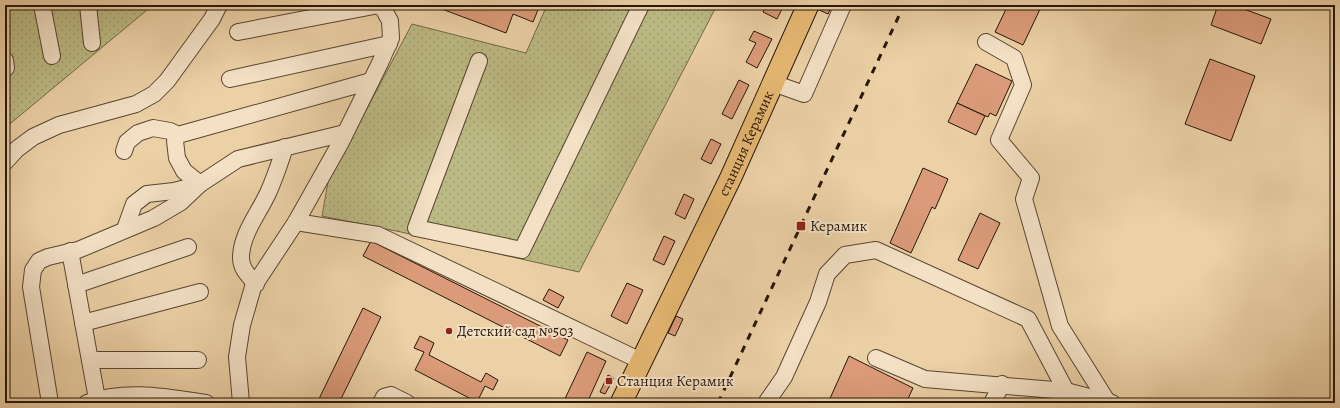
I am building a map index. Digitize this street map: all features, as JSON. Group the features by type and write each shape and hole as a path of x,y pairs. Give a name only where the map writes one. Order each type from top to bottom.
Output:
{"main road":[{"name":"станция Керамик","path":"621,403 731,177 808,5"}],"street":[{"path":"42,5 52,56"},
{"path":"88,5 92,43"},
{"path":"5,162 17,149 33,137 59,124 136,104 154,94 167,81 212,19 219,5"},
{"path":"238,32 379,5 384,10 390,21 391,38 345,133 296,222 254,287 242,325 236,357 241,403"},
{"path":"479,61 416,228 522,250 641,5"},
{"path":"773,83 804,94 843,5"},
{"path":"986,42 1014,58 1023,85 999,140 1031,178 1024,199 1060,326 1110,402"},
{"path":"230,79 389,44"},
{"path":"124,151 127,142 138,133 153,128 170,131 178,135 371,81"},
{"path":"50,403 30,287 33,270 40,261 48,257 78,250 154,218 181,202 200,184 238,159 345,133"},
{"path":"178,135 175,141 177,158 184,171 200,184"},
{"path":"256,284 244,270 241,258 243,245 268,193 285,147"},
{"path":"125,229 134,204 147,194 174,191 200,184"},
{"path":"296,222 378,235 642,361"},
{"path":"76,285 188,247"},
{"path":"766,403 784,377 818,302 827,274 845,255 876,250 1028,319 1066,391"},
{"path":"70,251 90,360 92,401 129,394 160,396 206,403"},
{"path":"83,323 200,292"},
{"path":"876,358 925,379 1002,384 1066,391 1110,402"},
{"path":"90,360 198,360"},
{"path":"992,403 1002,384"},
{"path":"381,403 384,397 391,395 407,403"}],"shaded area":[{"path":"5,5 153,5 5,128"},
{"path":"547,5 717,5 579,272 322,216 328,182 412,24 526,53"}],"building":[{"path":"431,5 540,5 533,22 513,14 506,33"},
{"path":"766,5 784,5 777,19 763,12"},
{"path":"819,5 832,5 828,14 817,9"},
{"path":"1008,5 1042,5 1023,45 995,32"},
{"path":"1218,5 1233,5 1271,19 1261,44 1211,25"},
{"path":"754,31 772,39 757,68 746,62 756,43 749,40"},
{"path":"1210,59 1255,76 1231,141 1185,124"},
{"path":"976,64 1012,81 996,116 990,113 988,117 957,103"},
{"path":"739,80 749,85 732,119 722,114"},
{"path":"957,103 985,116 976,135 948,122"},
{"path":"711,139 721,144 711,164 701,159"},
{"path":"923,168 948,179 935,209 932,207 911,253 890,243"},
{"path":"684,194 694,199 685,219 675,214"},
{"path":"980,213 1000,223 978,269 958,260"},
{"path":"664,236 675,241 664,265 653,260"},
{"path":"371,241 568,340 560,356 363,256"},
{"path":"627,283 643,290 627,324 611,316"},
{"path":"549,289 564,297 558,308 543,300"},
{"path":"363,308 381,317 339,403 317,403"},
{"path":"676,316 683,319 675,336 668,333"},
{"path":"420,336 434,343 429,355 481,382 486,373 498,380 493,390 485,386 477,402 415,370 424,352 414,348"},
{"path":"587,352 606,361 587,403 563,403"},
{"path":"849,356 913,388 906,403 828,403"},
{"path":"608,375 614,378 605,394 600,392"}],"railway":[{"path":"718,403 904,5"}],"place":[{"name":"Керамик","path":"801,226"},
{"name":"Детский сад №503","path":"449,331"},
{"name":"Станция Керамик","path":"609,381"}]}
